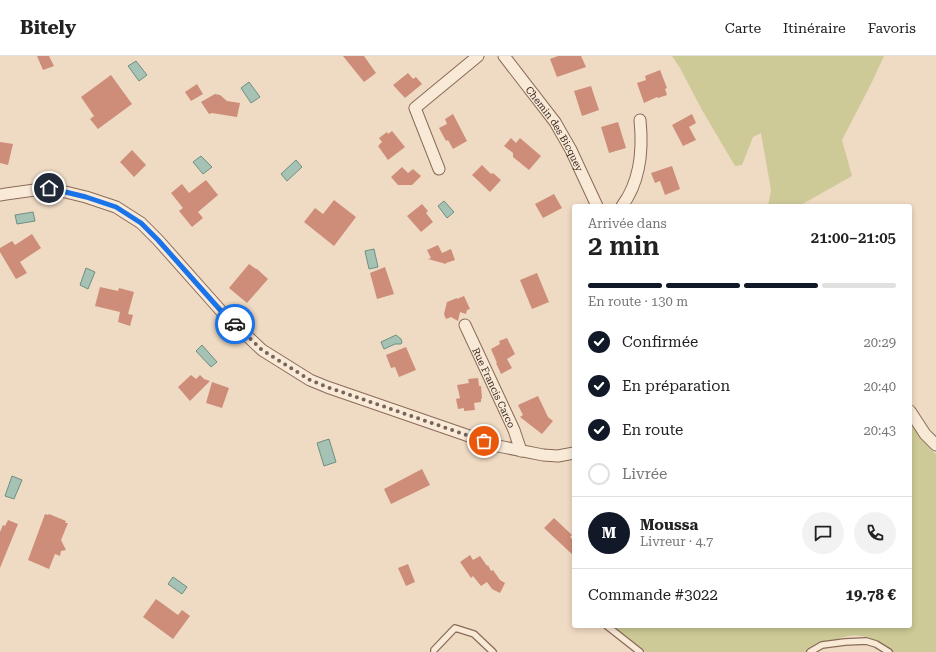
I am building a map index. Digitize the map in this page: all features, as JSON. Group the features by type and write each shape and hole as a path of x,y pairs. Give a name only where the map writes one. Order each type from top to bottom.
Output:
{"street":[{"path":"440,169 415,108 478,56"},
{"name":"Chemin des Bicquey","path":"504,56 555,122 571,150 596,204"},
{"path":"623,204 628,196 638,170 641,147 640,120"},
{"path":"0,195 49,188 86,197 116,207 141,223 222,312 262,350 310,380 498,446 543,455 558,456 572,453"},
{"name":"Rue Francis Carco","path":"465,325 514,430 521,450"},
{"path":"912,414 924,434 936,445"}],"lane":[{"path":"434,652 434,650 455,628 474,634 493,652"},
{"path":"610,628 640,652"},
{"path":"810,652 822,645 866,641 876,644 889,652"}],"shaded area":[{"path":"672,56 884,56 842,140 852,176 803,204 768,204 771,190 761,133 753,137 742,165 735,166 702,110"},
{"path":"136,61 147,75 139,81 128,66"},
{"path":"249,82 260,97 251,103 241,88"},
{"path":"201,156 212,167 203,174 193,162"},
{"path":"296,160 302,167 287,181 281,174"},
{"path":"444,201 454,212 447,218 438,206"},
{"path":"33,212 35,221 17,224 15,215"},
{"path":"374,249 378,267 369,269 365,251"},
{"path":"86,268 95,272 88,289 80,285"},
{"path":"396,335 401,339 401,344 395,344 384,349 381,342"},
{"path":"202,345 217,362 211,367 196,351"},
{"path":"912,416 923,440 936,454 936,652 888,652 870,638 851,636 833,641 813,652 646,652 615,628 912,628"},
{"path":"329,439 336,462 324,466 317,443"},
{"path":"12,476 22,480 14,499 5,496"},
{"path":"173,577 187,587 182,594 168,584"}],"building":[{"path":"37,56 49,56 54,66 43,70"},
{"path":"343,56 364,56 376,73 364,82"},
{"path":"558,56 581,56 586,67 557,77 550,59"},
{"path":"660,70 667,88 665,89 667,95 657,97 644,103 637,83 646,80 645,76"},
{"path":"408,73 413,79 416,77 422,84 405,98 393,85"},
{"path":"111,75 132,104 98,129 90,119 94,116 81,97"},
{"path":"197,84 203,94 191,101 185,92"},
{"path":"591,86 599,110 582,116 574,91"},
{"path":"215,94 220,95 227,101 240,103 237,117 212,113 209,114 201,102"},
{"path":"453,114 467,141 453,149 448,140 446,141 439,128 447,124 445,119"},
{"path":"692,114 696,123 689,127 696,140 683,146 672,125"},
{"path":"618,122 626,148 609,153 601,127"},
{"path":"392,131 405,147 388,160 378,146 382,142 379,138 387,132 388,134"},
{"path":"511,138 516,143 520,138 541,156 529,170 513,157 513,153 504,146"},
{"path":"0,142 13,144 8,165 0,163"},
{"path":"132,150 146,165 134,177 120,162"},
{"path":"482,165 491,174 493,173 501,180 490,192 472,175"},
{"path":"672,166 680,189 665,195 660,181 655,183 651,173"},
{"path":"402,167 408,173 413,169 421,176 412,185 398,185 391,177"},
{"path":"206,180 218,195 198,212 203,218 192,227 179,211 183,208 171,193 182,184 189,193"},
{"path":"554,194 562,208 543,218 535,204"},
{"path":"334,200 356,217 334,246 304,222 315,208 323,214"},
{"path":"422,204 428,211 426,213 433,222 421,232 407,216"},
{"path":"32,234 41,248 20,262 27,273 16,279 0,252 0,248 12,241 15,245"},
{"path":"438,245 442,253 451,249 455,260 446,264 428,259 431,258 427,250"},
{"path":"249,264 268,279 247,303 229,288"},
{"path":"385,267 394,294 377,299 370,273"},
{"path":"537,273 549,302 532,309 520,280"},
{"path":"100,287 118,291 119,288 134,292 128,314 133,315 130,326 118,322 120,312 95,306"},
{"path":"464,296 470,309 467,310 466,314 460,312 458,321 451,317 446,319 444,314 447,302"},
{"path":"507,338 515,354 507,359 512,368 501,374 491,349 500,344 499,341"},
{"path":"406,347 416,370 399,377 395,367 391,368 386,355"},
{"path":"191,375 196,379 200,375 204,379 210,381 190,401 178,387"},
{"path":"478,378 479,386 481,386 481,402 474,403 475,410 464,411 464,408 458,409 456,399 460,398 457,385 469,383 468,379"},
{"path":"212,382 229,388 222,408 206,403"},
{"path":"538,396 548,417 553,421 542,434 520,417 523,415 518,405"},
{"path":"422,469 430,485 391,504 384,489"},
{"path":"45,514 49,514 66,521 65,523 68,523 61,540 66,550 61,551 60,556 55,554 49,569 28,560"},
{"path":"554,518 572,535 570,537 572,539 572,554 544,528"},
{"path":"8,520 18,524 0,568 0,532 3,525 5,526"},
{"path":"470,555 473,560 480,556 491,571 493,570 500,580 505,583 500,593 492,589 487,582 481,586 473,576 471,578 460,562"},
{"path":"408,564 415,582 406,586 398,568"},
{"path":"156,599 178,615 182,610 190,616 173,639 143,617"}],"way so far":[{"path":"235,324 262,350 310,380 484,441"}],"route":[{"path":"49,188 86,197 116,207 141,223 222,312 235,324"}]}
